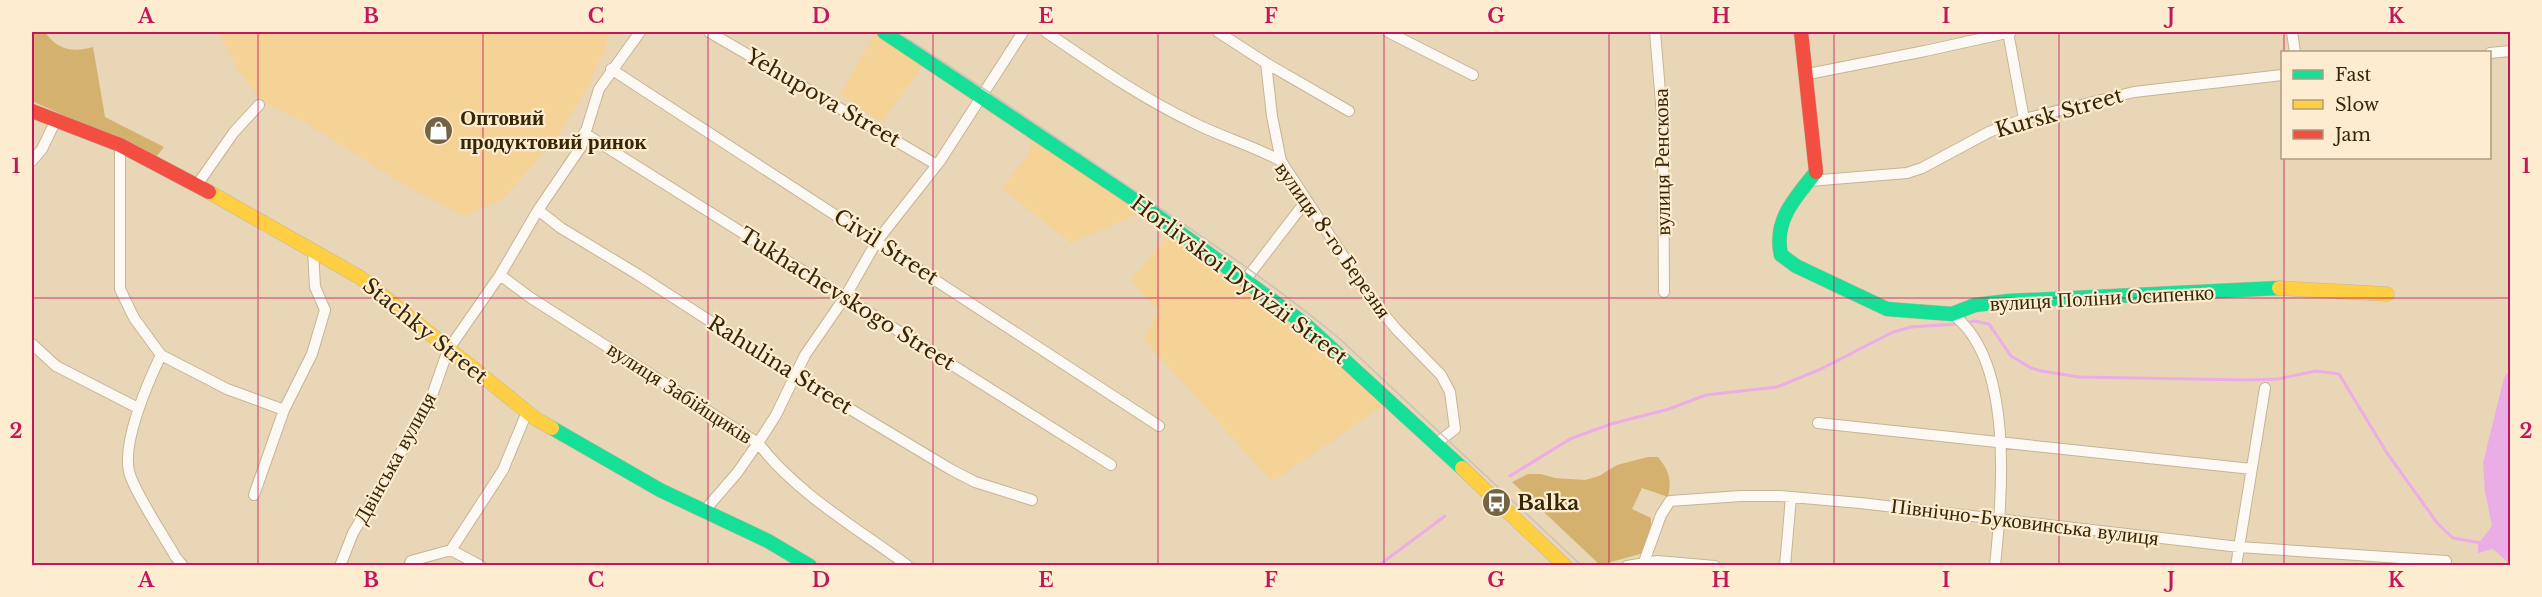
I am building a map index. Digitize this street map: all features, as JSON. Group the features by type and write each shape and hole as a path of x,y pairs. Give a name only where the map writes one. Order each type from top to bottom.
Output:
{"street":[{"name":"Двінська вулиця","path":"340,566 353,533 428,407 448,350 500,275 538,210 581,147 599,89 611,69 640,32"},
{"name":"Yehupova Street","path":"709,32 937,165"},
{"name":"Horlivskoi Dyvizii Street","path":"884,32 981,95 1246,279 1339,354 1564,566"},
{"path":"705,510 737,473 758,443 776,415 805,355 845,297 877,242 937,165 978,105 981,95 1023,32"},
{"name":"вулиця 8-го Березня","path":"1046,32 1152,102 1195,124 1259,148 1281,161 1372,300 1447,384 1455,429 1435,444"},
{"path":"1218,32 1349,111"},
{"path":"1388,32 1473,75"},
{"name":"вулиця Ренскова","path":"1655,32 1663,127 1664,292"},
{"name":"вулиця Поліни Осипенко","path":"1801,32 1808,74 1817,171 1788,207 1782,220 1778,242 1781,255 1796,266 1887,309 1959,319 1975,305 2207,293 2264,287 2387,294"},
{"path":"1808,74 2009,32 2024,119"},
{"path":"2292,32 2295,51"},
{"path":"2491,53 2511,51"},
{"path":"1266,63 1273,124 1281,161"},
{"name":"Civil Street","path":"611,69 1159,426"},
{"name":"Kursk Street","path":"1809,181 1906,173 1922,168 1989,132 2024,119 2134,92 2281,75"},
{"path":"197,185 234,132 259,105"},
{"name":"Stachky Street","path":"32,111 120,145 197,185 361,278 526,412 660,490 768,541 810,566"},
{"path":"32,161 42,149 56,120"},
{"name":"Tukhachevskogo Street","path":"584,133 1111,465"},
{"path":"120,145 120,289 134,318 161,355 227,388 284,410"},
{"path":"1246,279 1306,201"},
{"name":"Rahulina Street","path":"538,210 561,228 795,376 950,469 975,482 1032,500"},
{"path":"254,495 284,410 312,354 325,310 315,287 313,250"},
{"name":"вулиця Забійщиків","path":"500,275 531,298 758,443 770,459 828,508 908,566"},
{"path":"1959,319 1982,350 1988,367 2002,444 1995,566"},
{"path":"32,344 56,366 138,408"},
{"path":"161,355 138,408 129,455 129,474 175,556 183,566"},
{"path":"2236,566 2265,388"},
{"path":"409,566 411,561 451,550 503,470 526,412"},
{"path":"1818,423 2252,469"},
{"name":"Північно-Буковинська вулиця","path":"1644,562 1661,515 1670,501 1741,496 1791,497 2239,547 2446,561"},
{"path":"1785,566 1791,497"},
{"path":"451,550 481,566"},
{"path":"1627,566 1644,562 1689,562 1715,566"}],"shaded area":[{"path":"32,32 45,32 55,43 72,50 93,47 105,117 164,147 156,157 32,101"},
{"name":"Оптовий продуктовий ринок","path":"215,32 610,32 588,86 557,138 503,199 464,216 403,184 306,123 263,102 238,70 221,36"},
{"path":"875,33 923,65 882,122 840,95"},
{"path":"1034,134 1145,211 1071,243 1002,188 1028,155"},
{"path":"1171,230 1294,323 1384,405 1272,482 1144,339 1159,310 1131,281"},
{"path":"2510,370 2510,564 2493,549 2478,553 2478,544 2492,526 2485,492 2483,463 2504,378"},
{"path":"1648,457 1658,457 1667,471 1670,485 1668,497 1642,488 1632,509 1651,518 1651,551 1600,565 1512,482 1528,474 1585,480 1599,476 1617,465"}],"waterway":[{"path":"1963,323 1975,321 1989,324 2011,356 2031,368 2079,377 2249,380 2278,379 2316,371 2339,374 2387,453 2438,524 2453,538 2481,543"},
{"path":"1510,476 1570,439 1611,424 1669,409 1706,395 1777,387 1821,369 1893,332 1911,327 1957,324"},
{"path":"1378,566 1445,516"}],"tram line":[{"path":"897,32 1194,231 1316,320 1340,339 1582,566"}],"traffic: fast":[{"path":"884,32 1135,200 1306,325 1462,468"},
{"path":"1816,172 1794,200 1783,220 1779,242 1781,255 1796,266 1887,309 1952,314 1975,305 2009,301 2279,288"},
{"path":"552,428 660,490 768,541 810,566"}],"traffic: slow":[{"path":"209,192 361,278 536,419 552,428"},
{"path":"2279,288 2387,294"},
{"path":"1462,468 1565,566"}],"traffic: jam":[{"path":"1801,32 1816,172"},
{"path":"32,111 120,145 209,192"}],"place":[{"name":"Оптовий продуктовий ринок","path":"439,130"},
{"name":"Balka","path":"1496,503"}]}
